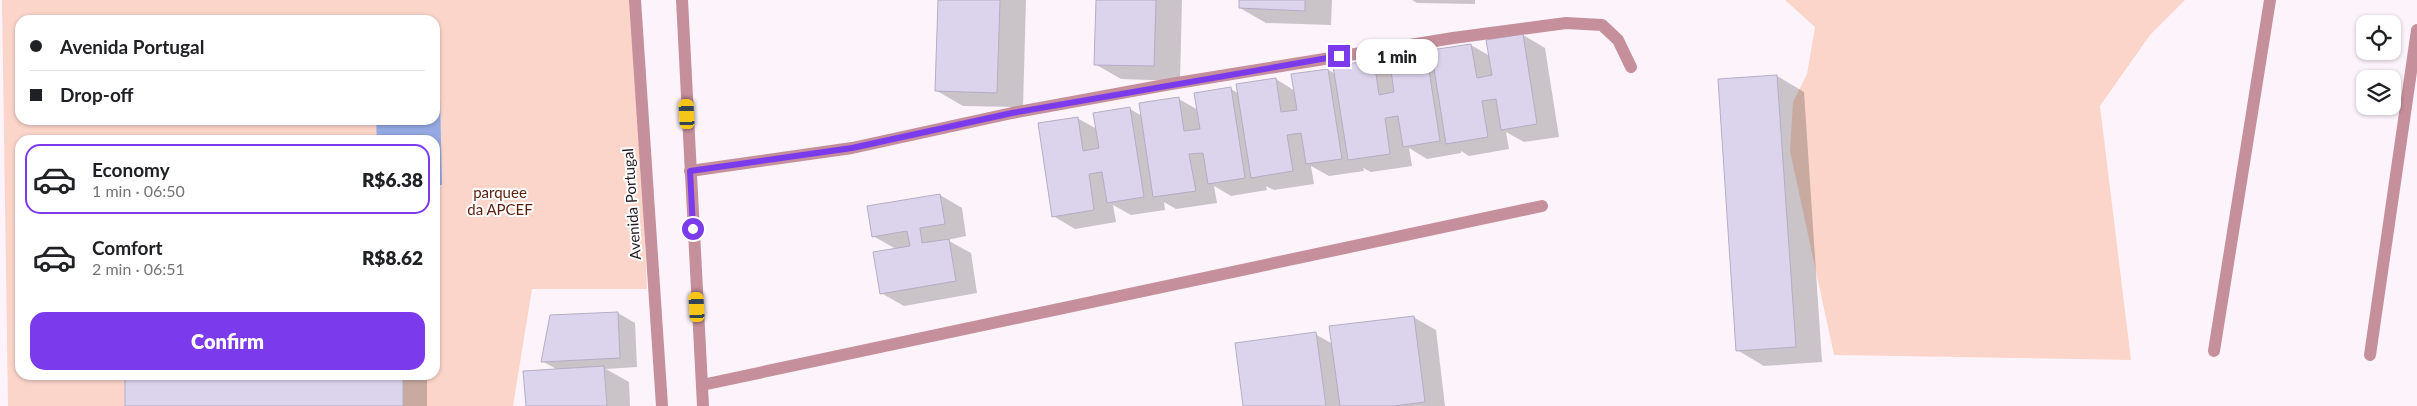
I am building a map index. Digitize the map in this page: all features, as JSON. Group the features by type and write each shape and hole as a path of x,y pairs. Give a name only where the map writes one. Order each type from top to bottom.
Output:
{"street":[{"name":"Avenida Portugal","path":"635,0 662,406"},
{"path":"682,0 704,406"},
{"path":"2214,351 2270,0"},
{"path":"690,171 852,148 1012,113 1165,85 1453,38 1566,23 1602,25 1618,40 1631,68"},
{"path":"2370,355 2417,30"},
{"path":"702,385 1542,206"}],"green space":[{"name":"parquee da APCEF","path":"2,0 634,0 647,289 532,289 513,406 8,406"},
{"path":"1785,0 2185,0 2150,35 2100,106 2131,360 1834,355 1790,151 1793,102 1807,74 1815,27"}],"water":[{"path":"440,97 442,185 440,185 440,135 377,135 376,125 440,125"}],"building":[{"path":"938,0 1000,0 997,93 935,91"},
{"path":"1096,0 1156,0 1154,66 1094,65"},
{"path":"1239,0 1305,0 1305,11 1239,8"},
{"path":"1523,34 1537,124 1501,130 1496,99 1482,101 1488,137 1446,144 1431,50 1471,44 1477,78 1492,75 1486,40"},
{"path":"1426,51 1440,141 1403,147 1398,116 1385,118 1390,154 1348,160 1333,66 1374,60 1379,95 1394,92 1389,56"},
{"path":"1328,69 1342,159 1306,164 1301,133 1287,135 1293,171 1251,178 1236,84 1276,78 1281,112 1297,110 1291,74"},
{"path":"1777,75 1796,347 1736,351 1718,79"},
{"path":"1231,87 1245,178 1208,184 1203,153 1189,154 1196,191 1153,197 1139,103 1179,97 1184,131 1200,129 1194,93"},
{"path":"1130,107 1144,197 1107,203 1102,172 1089,174 1094,210 1052,217 1038,123 1078,117 1083,151 1099,148 1093,113"},
{"path":"940,194 945,224 920,228 922,243 949,239 956,281 880,294 873,252 910,246 907,231 872,237 867,206"},
{"path":"618,312 620,358 541,362 550,315"},
{"path":"1414,316 1425,402 1394,406 1340,406 1329,326"},
{"path":"1316,332 1326,406 1243,406 1235,343"},
{"path":"604,366 607,406 526,406 523,371"},
{"path":"125,380 403,380 403,406 125,406"}],"route":[{"path":"693,229 690,171 852,148 1012,113 1339,56"}]}
